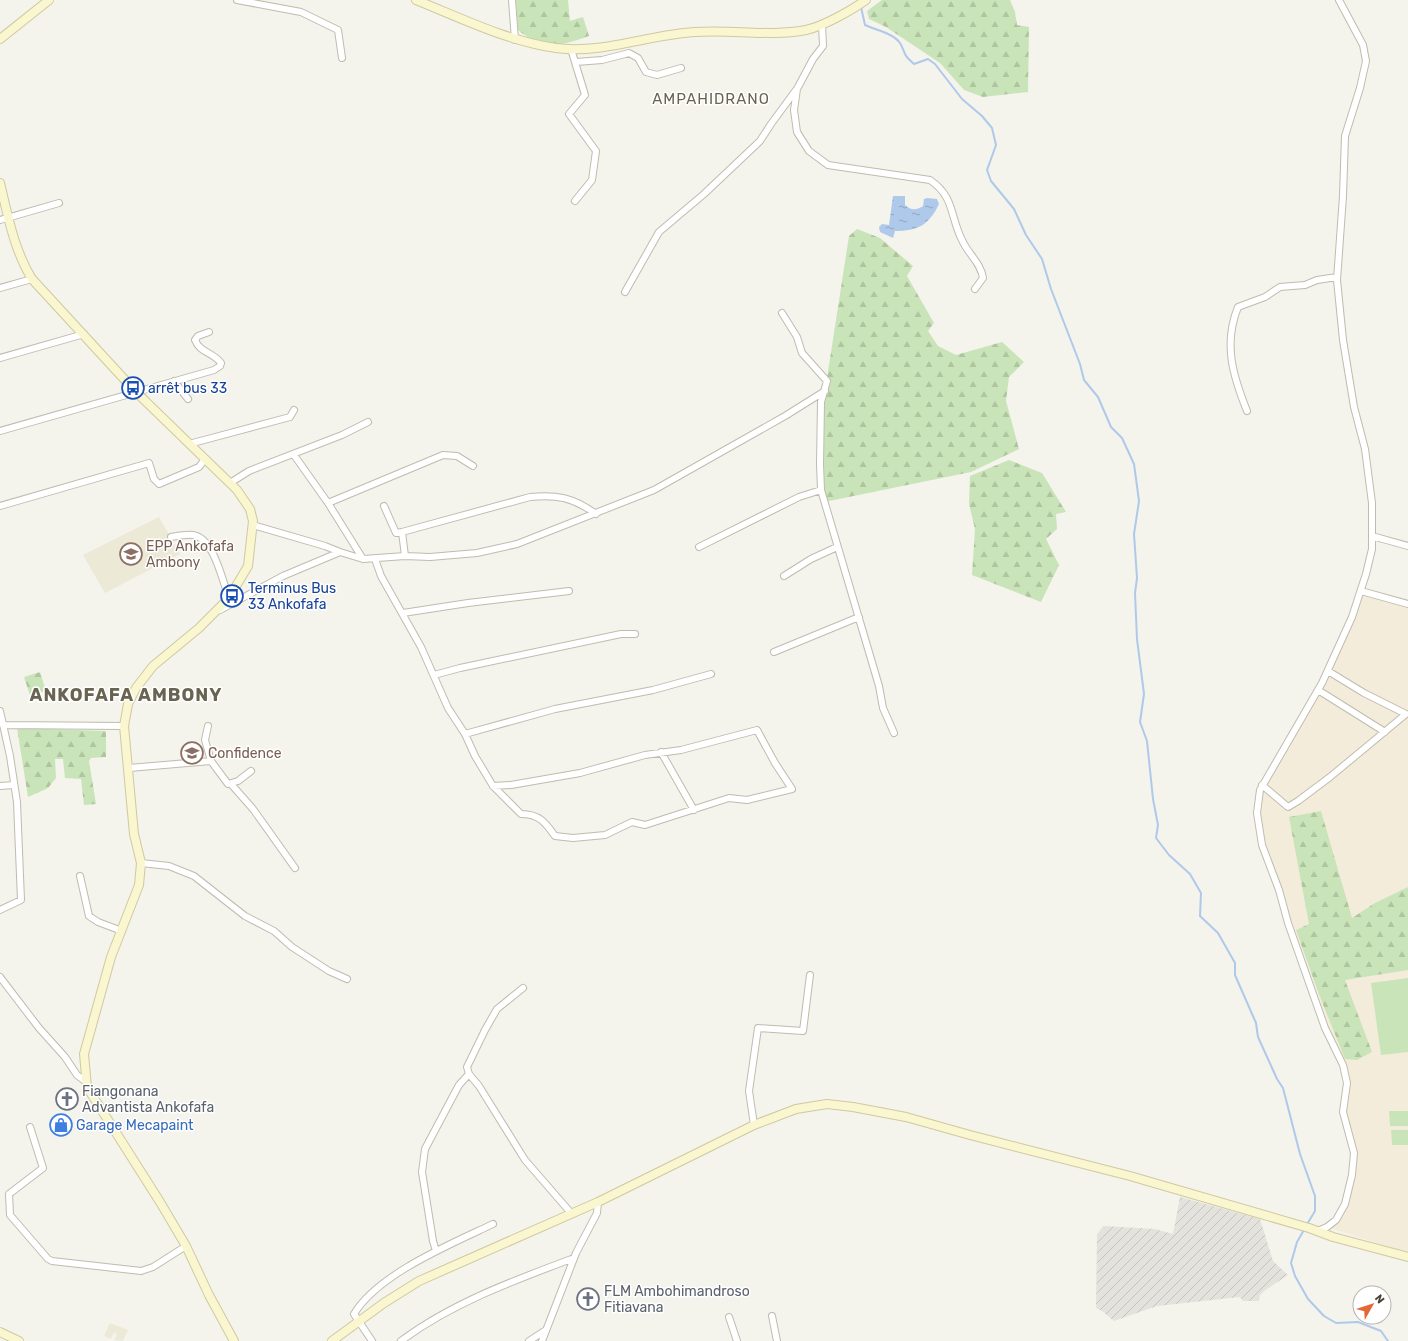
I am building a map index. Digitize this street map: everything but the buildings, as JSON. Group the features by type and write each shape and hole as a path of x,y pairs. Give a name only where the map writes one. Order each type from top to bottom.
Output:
{"street":[{"path":"0,39 49,0"},
{"path":"237,0 301,12 338,30 342,58"},
{"path":"416,0 515,40 571,49 592,49 695,32 788,32 808,30 865,1"},
{"path":"512,0 515,40"},
{"path":"1318,1231 1327,1227 1336,1220 1346,1204 1352,1175 1354,1152 1343,1112 1347,1083 1343,1065 1325,1028 1310,988 1288,923 1279,890 1262,845 1257,813 1262,785 1318,690 1352,617 1361,591 1372,549 1372,503 1365,449 1354,407 1343,340 1337,277 1343,196 1345,136 1354,110 1366,61 1363,45 1339,0"},
{"path":"625,292 659,232 704,194 760,141 797,89 813,60 824,46 822,24"},
{"path":"571,49 585,95 569,114 596,151 592,180 575,201"},
{"path":"576,62 602,60 629,54 638,58 646,72 657,75 681,68"},
{"path":"797,89 794,110 797,132 809,151 828,165 851,170 930,180 941,188 949,202 962,241 982,270 983,278 975,289"},
{"path":"0,183 4,219 23,265 32,279 136,392 230,483 250,509 253,525 248,566 229,598 199,628 153,666 136,688 128,704 124,726 134,834 141,863 139,885 111,957 88,1037 84,1054 85,1081"},
{"path":"4,219 60,203"},
{"path":"1247,411 1239,391 1229,353 1234,318 1238,307 1265,297 1280,287 1305,285 1317,280 1337,277"},
{"path":"0,288 32,279"},
{"path":"782,313 797,337 802,353 827,381 826,391 821,402 821,490 879,686 883,708 894,733"},
{"path":"0,431 214,370 220,366 218,359 199,348 195,340 198,336 209,332"},
{"path":"0,358 84,334"},
{"path":"174,381 188,399"},
{"path":"253,525 363,559 405,556 430,557 477,553 517,544 596,514 625,500 654,490 785,416 826,391"},
{"path":"188,444 290,417 294,410"},
{"path":"230,483 248,471 294,455 368,422"},
{"path":"294,455 328,503 363,559"},
{"path":"328,503 443,455 457,456 473,466"},
{"path":"0,506 149,462 154,479 159,484 199,467 205,459"},
{"path":"699,547 774,508 799,497 821,490"},
{"path":"384,506 396,533 530,497 550,495 567,498 596,514"},
{"path":"402,532 405,556"},
{"path":"171,537 192,535 203,539 210,546 229,598"},
{"path":"1372,536 1408,546"},
{"path":"784,576 811,559 837,547"},
{"path":"214,613 283,576 340,552"},
{"path":"375,559 382,576 403,613 434,675 448,708 465,734 493,786 521,814 533,814 547,824 555,836 573,838 605,835 632,822 645,825 729,798 747,800 792,789 775,763 757,730 681,750 645,754 580,773 511,785 493,786"},
{"path":"403,613 475,602 569,591"},
{"path":"1361,591 1408,604"},
{"path":"774,652 858,617"},
{"path":"434,675 460,668 621,634 635,634"},
{"path":"1262,785 1288,807 1298,801 1407,713 1364,693 1328,671"},
{"path":"465,734 555,709 654,690 711,674"},
{"path":"1318,690 1385,732"},
{"path":"0,710 14,785 21,900 0,910"},
{"path":"3,725 124,726"},
{"path":"208,726 205,740 211,761 223,779 228,784 231,784 253,809 295,868"},
{"path":"661,752 694,810"},
{"path":"129,768 211,761"},
{"path":"231,784 251,771"},
{"path":"0,786 14,785"},
{"path":"141,863 169,866 194,876 245,916 274,931 292,947 329,971 347,979"},
{"path":"80,876 89,916 98,922 122,931"},
{"path":"754,1125 749,1092 758,1028 803,1031 810,975"},
{"path":"0,977 39,1028 65,1057 77,1075 85,1081 112,1128 160,1202 186,1246 209,1295 234,1341"},
{"path":"523,988 497,1009 472,1054 467,1067 469,1074 479,1086 525,1160 571,1213"},
{"path":"436,1251 422,1172 425,1149 459,1085 469,1074"},
{"path":"332,1341 358,1321 419,1281 598,1202 754,1125 796,1109 827,1104 906,1116 970,1135 1130,1176 1408,1257"},
{"path":"30,1127 43,1168 9,1194 10,1215 48,1259 52,1261 141,1271 153,1267 186,1246"},
{"path":"542,1341 574,1258 597,1213 598,1202"},
{"path":"372,1341 354,1314 361,1303 379,1286 436,1251 493,1224"},
{"path":"401,1341 433,1319 483,1294 574,1258"},
{"path":"772,1316 777,1341"},
{"path":"729,1317 737,1341"},
{"path":"529,1341 547,1330"},
{"path":"0,1332 19,1341"}],"shaded area":[{"name":"EPP Ankofafa Ambony","path":"159,517 180,554 105,593 83,555"},
{"path":"1361,591 1408,604 1408,1253 1327,1227 1345,1204 1354,1153 1343,1112 1347,1083 1262,845 1257,813 1262,785 1318,690"},
{"path":"1180,1197 1260,1219 1273,1261 1288,1275 1264,1291 1260,1295 1259,1301 1243,1301 1240,1297 1157,1306 1114,1321 1096,1308 1097,1234 1104,1226 1155,1229 1173,1234"},
{"path":"110,1323 128,1330 123,1341 114,1340 117,1334 114,1332 111,1339 104,1336"}],"green space":[{"path":"516,0 568,0 570,21 583,17 589,36 561,44 535,41 518,30"},
{"path":"882,0 1010,0 1015,12 1017,25 1029,27 1028,92 983,97 964,90 940,63 886,27 869,19 867,11"},
{"path":"857,229 880,238 913,266 907,276 934,323 928,331 938,346 956,355 1002,342 1024,362 1009,377 1006,401 1019,449 971,472 824,502 821,402 825,391 849,236"},
{"path":"1009,460 1042,473 1066,512 1056,514 1057,529 1046,539 1059,565 1041,602 972,575 975,529 969,504 970,476"},
{"path":"40,672 46,691 30,695 24,677"},
{"path":"17,728 106,731 106,757 91,758 89,761 96,804 84,805 81,779 65,778 63,759 55,759 56,778 48,788 28,797"},
{"path":"1321,811 1352,918 1375,903 1408,887 1408,970 1345,980 1372,1052 1357,1060 1345,1059 1320,997 1296,930 1309,924 1289,817"},
{"path":"1408,978 1408,1052 1381,1055 1371,983"},
{"path":"1389,1111 1408,1111 1408,1126 1390,1126"},
{"path":"1391,1130 1408,1130 1408,1145 1392,1145"}],"water":[{"path":"893,196 905,196 905,205 913,209 918,209 923,206 924,199 927,198 937,199 939,204 927,222 910,230 895,231 893,238 880,232 879,227 882,224 889,225"}],"waterway":[{"path":"861,7 865,25 888,34 897,40 906,56 914,64 928,59 935,64 962,99 982,116 992,128 996,145 987,170 991,181 1014,209 1026,235 1042,259 1051,289 1080,364 1084,380 1098,397 1111,427 1122,438 1134,464 1139,501 1134,534 1137,578 1135,593 1137,639 1144,694 1140,722 1147,741 1153,799 1158,825 1156,838 1169,855 1190,874 1201,893 1200,916 1218,933 1235,963 1235,975 1256,1023 1258,1037 1277,1079 1283,1088 1300,1154 1315,1196 1315,1211 1306,1226"},
{"path":"1304,1230 1297,1242 1291,1263 1295,1276 1308,1299 1324,1316 1336,1323 1358,1322 1381,1331 1388,1341"}],"place":[{"name":"arrêt bus 33","path":"133,388"},
{"name":"EPP Ankofafa Ambony","path":"131,554"},
{"name":"Terminus Bus 33 Ankofafa","path":"232,596"},
{"name":"Confidence","path":"192,753"},
{"name":"Fiangonana Advantista Ankofafa","path":"67,1099"},
{"name":"Garage Mecapaint","path":"61,1125"},
{"name":"FLM Ambohimandroso Fitiavana","path":"588,1299"}],"district":[{"name":"AMPAHIDRANO","path":"711,99"},
{"name":"ANKOFAFA AMBONY","path":"126,695"}]}
